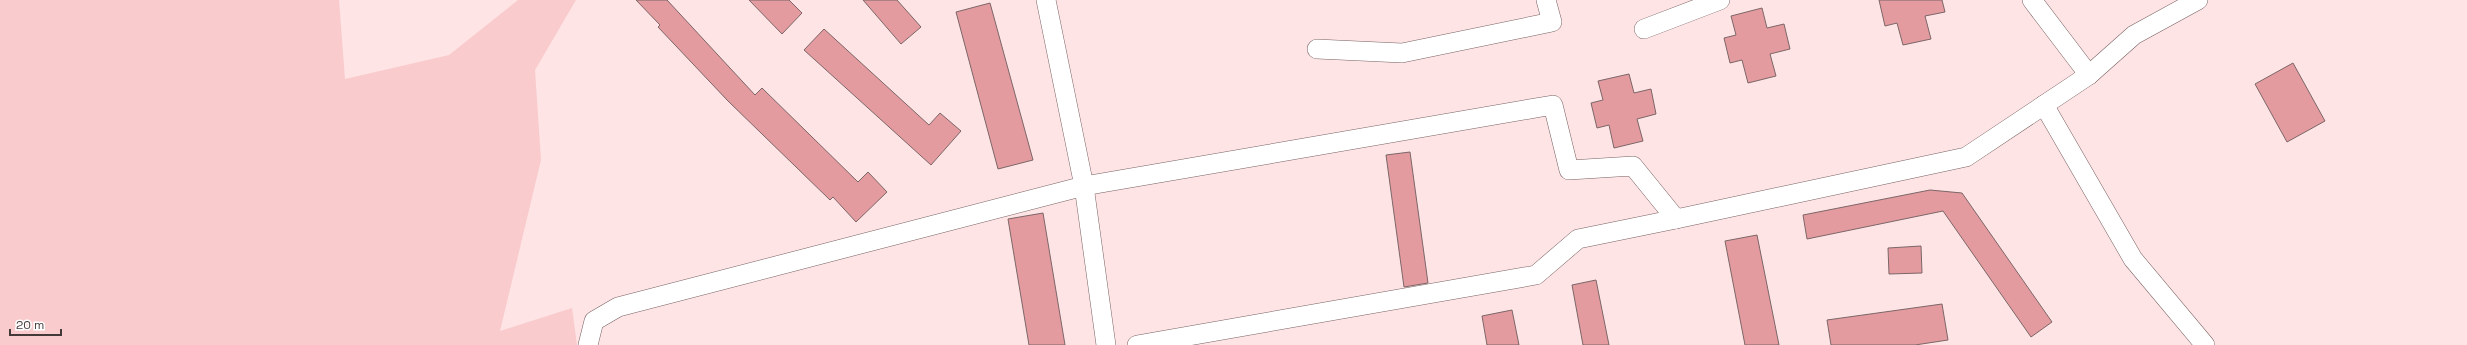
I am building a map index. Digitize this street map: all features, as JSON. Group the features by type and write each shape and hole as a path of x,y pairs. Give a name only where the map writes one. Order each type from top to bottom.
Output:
{"street":[{"path":"1046,0 1084,186 1106,345"},
{"path":"1317,49 1402,53 1552,22 1546,0"},
{"path":"1644,29 1720,0"},
{"path":"2032,0 2089,75"},
{"path":"1137,345 1536,276 1578,239 1676,220 1966,157 2089,75 2134,35 2198,0"},
{"path":"588,345 594,321 618,307 1084,186 1553,105 1569,170 1633,166 1676,220"},
{"path":"2044,105 2133,259 2205,345"}],"shaded area":[{"path":"0,0 339,0 345,79 449,55 518,0 576,0 535,70 541,160 500,331 572,308 577,345 0,345"}],"building":[{"path":"636,0 667,0 755,95 762,88 858,182 868,172 887,192 856,222 833,197 830,200 728,101 658,27 660,25"},
{"path":"749,0 789,0 802,13 782,34"},
{"path":"863,0 897,0 921,27 901,44"},
{"path":"1879,0 1942,0 1945,12 1925,16 1931,39 1903,45 1897,23 1885,26"},
{"path":"990,3 1033,160 998,169 956,12"},
{"path":"1762,8 1767,28 1784,24 1790,49 1770,54 1776,76 1748,83 1742,60 1730,63 1724,38 1736,35 1731,16"},
{"path":"824,29 929,125 940,113 961,131 931,165 804,50"},
{"path":"2293,63 2325,121 2287,142 2255,84"},
{"path":"1629,74 1634,93 1651,89 1656,114 1637,119 1643,141 1614,148 1609,125 1597,128 1591,103 1603,100 1598,81"},
{"path":"1410,152 1428,283 1404,287 1386,155"},
{"path":"1930,190 1962,193 2052,322 2031,337 1943,211 1807,239 1803,215"},
{"path":"1043,213 1065,345 1029,345 1008,219"},
{"path":"1757,235 1779,345 1745,345 1725,241"},
{"path":"1921,246 1922,273 1889,274 1888,248"},
{"path":"1596,280 1609,345 1583,345 1572,285"},
{"path":"1942,304 1948,340 1915,345 1831,345 1827,320"},
{"path":"1512,310 1519,345 1487,345 1482,316"}]}
